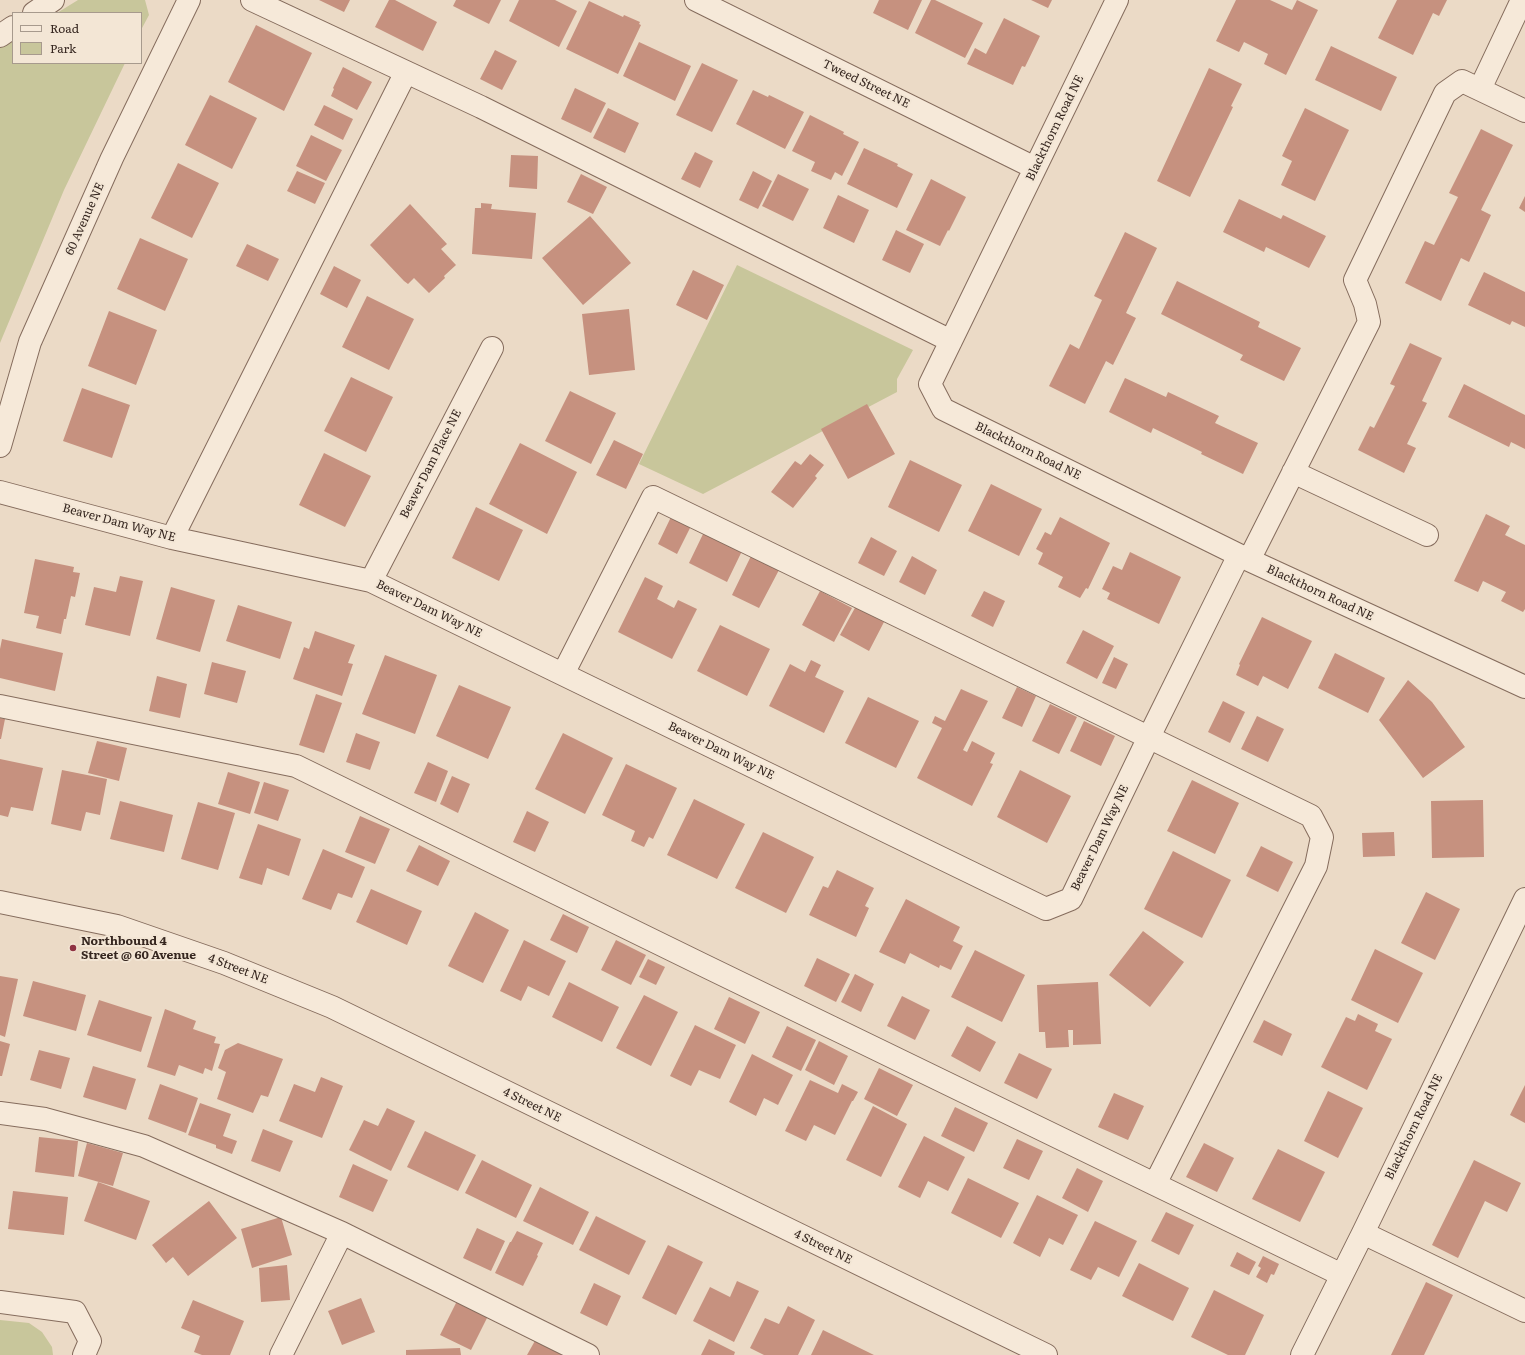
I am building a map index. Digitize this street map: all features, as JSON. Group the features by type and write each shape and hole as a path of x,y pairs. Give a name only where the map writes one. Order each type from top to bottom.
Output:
{"street":[{"path":"35,12 53,0"},
{"name":"60 Avenue NE","path":"0,446 30,342 112,158 189,0"},
{"path":"252,0 495,114 951,341"},
{"name":"Tweed Street NE","path":"696,0 1035,168"},
{"name":"Blackthorn Road NE","path":"1117,0 930,384 943,409 1244,558 1525,687"},
{"path":"1522,0 1480,89 1525,111"},
{"path":"0,36 12,28"},
{"path":"172,538 406,72"},
{"name":"Beaver Dam Way NE","path":"0,492 172,538 371,581 1046,909 1071,899 1149,737 1244,558 1293,472 1369,322 1365,304 1355,280 1445,93 1462,81 1480,89"},
{"name":"Beaver Dam Place NE","path":"371,581 492,348"},
{"path":"1293,472 1427,535"},
{"path":"563,674 653,498 1311,816 1322,838 1316,866 1155,1184"},
{"path":"0,706 296,766 1342,1275"},
{"name":"Blackthorn Road NE","path":"1302,1355 1363,1232 1517,933 1525,899"},
{"name":"4 Street NE","path":"0,902 117,926 224,964 332,1007 1046,1355"},
{"path":"0,1113 45,1120 144,1146 342,1233 588,1355"},
{"path":"1363,1232 1525,1311"},
{"path":"281,1355 342,1233"},
{"path":"0,1302 75,1312 90,1341 84,1355"}],"green space":[{"path":"78,0 145,0 149,15 142,28 142,12 59,12"},
{"path":"12,41 12,64 125,64 64,190 0,343 0,47"},
{"path":"737,265 913,350 897,379 897,392 703,494 639,464"},
{"path":"0,1320 29,1323 42,1332 52,1347 53,1355 0,1355"}],"building":[{"path":"319,0 350,0 344,12"},
{"path":"389,0 395,0 437,22 423,51 375,27"},
{"path":"456,0 501,0 489,24 453,6"},
{"path":"519,0 555,0 577,11 559,47 509,21"},
{"path":"879,0 922,0 908,30 873,13"},
{"path":"931,0 935,0 983,23 965,58 915,33"},
{"path":"1031,0 1052,0 1048,8"},
{"path":"1236,0 1270,0 1292,10 1297,0 1318,10 1286,75 1264,64 1268,54 1244,42 1239,52 1216,41"},
{"path":"1397,0 1447,0 1439,16 1433,13 1413,55 1378,38"},
{"path":"589,1 623,17 624,15 640,22 639,24 641,25 618,74 566,49"},
{"path":"1004,18 1040,36 1025,67 1022,66 1013,85 967,64 975,48 986,54"},
{"path":"256,25 312,53 284,111 228,82"},
{"path":"639,42 691,66 675,101 623,76"},
{"path":"1331,46 1397,77 1381,111 1315,80"},
{"path":"495,50 517,61 502,90 480,79"},
{"path":"702,63 738,80 712,132 676,115"},
{"path":"343,67 372,82 357,110 331,96 334,89 333,88"},
{"path":"1209,68 1242,84 1231,106 1233,107 1190,197 1157,181"},
{"path":"575,88 606,103 591,133 561,119"},
{"path":"753,90 768,97 769,95 804,112 785,149 736,124"},
{"path":"210,95 257,118 232,169 185,145"},
{"path":"324,105 353,119 343,140 314,125"},
{"path":"608,108 639,123 625,153 593,138"},
{"path":"1305,108 1349,130 1315,201 1281,185 1292,161 1282,156"},
{"path":"810,115 844,132 843,134 859,142 842,176 835,172 831,180 811,171 815,162 792,151"},
{"path":"1481,129 1513,145 1481,210 1491,215 1469,262 1461,258 1441,301 1405,283 1425,241 1434,245 1458,197 1449,193"},
{"path":"311,135 342,150 326,181 296,166"},
{"path":"864,148 898,164 897,166 913,174 897,208 847,184"},
{"path":"695,152 713,161 700,188 681,179"},
{"path":"511,155 538,156 537,189 509,187"},
{"path":"178,163 219,183 192,238 151,218"},
{"path":"297,171 325,183 315,204 287,191"},
{"path":"753,171 772,181 758,209 739,200"},
{"path":"581,174 607,187 593,214 567,202"},
{"path":"778,174 809,189 793,221 762,206"},
{"path":"931,179 966,197 940,246 906,230"},
{"path":"838,195 869,210 854,243 823,228"},
{"path":"1525,196 1525,212 1519,208"},
{"path":"1239,199 1281,219 1283,215 1326,236 1309,268 1266,247 1264,252 1223,232"},
{"path":"481,203 492,204 491,209 536,213 532,259 472,254 475,208 481,208"},
{"path":"410,204 447,244 441,249 456,265 429,293 414,278 408,284 404,281 370,245"},
{"path":"590,216 631,263 583,305 542,258"},
{"path":"896,230 924,244 910,273 882,260"},
{"path":"1125,232 1157,248 1126,313 1136,318 1113,365 1106,361 1085,404 1049,386 1070,344 1079,349 1102,300 1094,296"},
{"path":"140,238 188,259 165,311 117,289"},
{"path":"247,244 279,259 268,281 236,266"},
{"path":"334,266 361,280 347,308 320,294"},
{"path":"693,270 724,285 707,320 676,305"},
{"path":"1484,272 1525,292 1525,327 1512,321 1510,325 1468,305"},
{"path":"1177,281 1260,322 1258,327 1301,348 1284,381 1240,360 1243,355 1161,314"},
{"path":"367,296 414,319 389,370 342,347"},
{"path":"629,309 635,370 589,375 582,314"},
{"path":"109,311 157,330 136,385 88,366"},
{"path":"1410,343 1442,358 1422,401 1427,403 1407,444 1416,448 1404,473 1358,450 1370,426 1374,428 1395,386 1390,384"},
{"path":"351,377 393,397 366,452 324,431"},
{"path":"1125,378 1166,397 1168,392 1219,416 1215,423 1258,443 1243,474 1201,454 1202,452 1153,428 1151,433 1109,412"},
{"path":"1464,384 1525,415 1525,449 1511,442 1509,447 1448,417"},
{"path":"82,388 130,405 112,458 63,441"},
{"path":"570,391 616,413 591,464 545,441"},
{"path":"867,404 895,454 848,479 821,429"},
{"path":"614,440 643,454 626,489 596,475"},
{"path":"520,443 577,472 547,534 489,504"},
{"path":"324,453 371,476 345,527 299,505"},
{"path":"810,454 824,465 815,476 817,478 793,508 771,492 795,461 801,465"},
{"path":"910,460 962,485 939,532 888,507"},
{"path":"991,484 1042,509 1019,556 968,531"},
{"path":"476,507 523,530 499,581 452,558"},
{"path":"1486,514 1510,526 1505,535 1525,545 1525,609 1523,612 1501,601 1506,592 1483,581 1478,592 1454,581"},
{"path":"671,517 691,526 677,554 658,544"},
{"path":"1060,517 1110,543 1088,589 1086,588 1080,598 1058,587 1063,577 1038,564 1043,553 1036,549 1045,532 1051,535"},
{"path":"704,532 742,551 727,582 689,563"},
{"path":"871,537 897,551 884,576 858,563"},
{"path":"1130,552 1181,577 1159,624 1107,599 1110,593 1102,589 1113,566 1122,570"},
{"path":"751,556 779,570 759,608 732,595"},
{"path":"912,556 937,570 925,595 899,582"},
{"path":"35,559 74,567 73,572 80,573 75,597 71,596 61,634 36,628 39,616 24,613"},
{"path":"120,576 143,581 130,636 85,625 94,587 116,592"},
{"path":"645,577 663,586 657,599 674,608 678,600 697,609 672,659 618,632"},
{"path":"171,587 215,600 200,652 156,639"},
{"path":"820,591 852,608 834,642 802,625"},
{"path":"984,591 1005,601 993,627 971,616"},
{"path":"238,605 292,622 280,659 226,641"},
{"path":"856,606 884,622 869,651 840,635"},
{"path":"1262,617 1312,641 1288,689 1263,676 1258,686 1236,675 1240,665 1239,664"},
{"path":"720,625 770,649 747,696 697,671"},
{"path":"1083,630 1114,646 1097,679 1066,663"},
{"path":"315,631 355,645 348,663 353,664 342,696 293,679 304,647 309,649"},
{"path":"2,639 63,653 55,691 0,678 0,649"},
{"path":"1335,653 1385,678 1368,713 1318,688"},
{"path":"385,655 437,675 415,734 362,714"},
{"path":"1114,657 1128,664 1116,689 1102,683"},
{"path":"811,660 821,665 815,677 844,691 824,733 769,706 790,664 805,672"},
{"path":"212,662 246,671 237,703 204,694"},
{"path":"157,676 187,684 180,718 149,711"},
{"path":"1408,680 1432,702 1465,747 1423,778 1379,720"},
{"path":"459,685 511,707 488,759 436,736"},
{"path":"1017,687 1036,696 1022,727 1002,718"},
{"path":"961,689 988,701 963,750 967,752 972,741 995,753 990,763 993,764 972,806 917,778 942,728 932,723 935,716 945,721"},
{"path":"316,694 342,703 324,753 299,745"},
{"path":"868,697 919,721 896,768 845,743"},
{"path":"1223,701 1245,712 1230,743 1208,732"},
{"path":"1050,704 1077,717 1059,754 1032,741"},
{"path":"1257,716 1284,729 1268,762 1241,749"},
{"path":"0,718 5,719 1,739 0,739"},
{"path":"1084,721 1115,736 1101,766 1070,751"},
{"path":"356,733 380,742 370,770 346,762"},
{"path":"563,733 613,758 585,814 535,789"},
{"path":"97,741 127,748 119,781 88,773"},
{"path":"0,759 43,768 33,811 11,807 8,817 0,815"},
{"path":"428,762 448,771 436,802 414,793"},
{"path":"626,764 677,788 653,839 649,837 644,847 631,841 635,831 602,815"},
{"path":"62,770 107,779 100,815 86,812 81,831 51,824"},
{"path":"1020,770 1071,796 1047,843 997,817"},
{"path":"228,772 260,782 250,814 218,804"},
{"path":"452,776 470,784 458,813 440,804"},
{"path":"1192,780 1239,803 1215,854 1167,831"},
{"path":"264,782 289,790 278,821 254,813"},
{"path":"694,799 745,824 717,879 667,855"},
{"path":"1483,800 1484,857 1432,858 1431,801"},
{"path":"120,801 173,815 164,852 110,839"},
{"path":"198,802 235,813 218,870 181,859"},
{"path":"527,811 549,822 535,852 513,842"},
{"path":"360,816 390,829 375,864 345,852"},
{"path":"258,824 301,839 289,876 267,868 262,885 239,878"},
{"path":"763,832 814,857 786,913 735,888"},
{"path":"1394,832 1395,856 1363,857 1362,833"},
{"path":"419,845 450,861 438,886 406,871"},
{"path":"1261,846 1293,862 1278,892 1246,876"},
{"path":"323,849 365,867 352,898 338,893 331,910 302,899"},
{"path":"1173,851 1231,880 1202,938 1144,909"},
{"path":"837,870 874,888 865,906 869,908 856,937 809,915 823,886 828,888"},
{"path":"371,889 422,911 407,945 356,922"},
{"path":"1426,892 1460,909 1435,960 1401,943"},
{"path":"906,899 960,927 953,941 963,946 951,970 940,965 939,968 910,953 905,964 879,952"},
{"path":"475,912 509,930 483,983 448,966"},
{"path":"563,914 589,927 577,953 550,940"},
{"path":"1143,931 1184,962 1150,1007 1109,975"},
{"path":"524,940 566,961 549,996 528,986 521,1001 500,991"},
{"path":"616,940 646,955 631,985 601,970"},
{"path":"1375,949 1423,973 1398,1023 1351,1000"},
{"path":"975,950 1025,975 1002,1022 951,997"},
{"path":"817,958 850,974 836,1002 804,986"},
{"path":"648,959 665,967 656,985 639,977"},
{"path":"855,974 874,984 861,1012 841,1002"},
{"path":"0,976 18,979 5,1037 0,1035"},
{"path":"33,981 86,995 76,1031 23,1016"},
{"path":"569,982 619,1007 602,1042 552,1017"},
{"path":"1098,982 1101,1044 1073,1045 1073,1030 1068,1030 1069,1047 1046,1048 1045,1032 1039,1032 1037,985"},
{"path":"644,995 678,1012 651,1066 616,1048"},
{"path":"902,996 930,1010 915,1040 887,1026"},
{"path":"729,997 760,1012 745,1044 714,1029"},
{"path":"99,1000 152,1017 141,1052 87,1035"},
{"path":"165,1009 196,1021 193,1029 216,1037 214,1043 220,1044 212,1071 205,1068 203,1074 179,1065 175,1076 147,1067"},
{"path":"1358,1014 1378,1024 1375,1031 1392,1039 1367,1090 1321,1067 1346,1017 1355,1021"},
{"path":"1264,1020 1292,1034 1282,1056 1253,1042"},
{"path":"695,1025 736,1045 720,1079 699,1070 691,1086 670,1076"},
{"path":"787,1026 816,1040 801,1071 772,1057"},
{"path":"967,1026 996,1042 980,1072 951,1056"},
{"path":"0,1041 10,1044 2,1076 0,1076"},
{"path":"819,1041 848,1056 834,1085 805,1070"},
{"path":"238,1043 283,1059 268,1097 261,1095 253,1113 217,1099 226,1072 218,1068 225,1050"},
{"path":"39,1050 70,1058 61,1089 30,1080"},
{"path":"1019,1053 1052,1069 1037,1099 1004,1083"},
{"path":"752,1054 793,1075 778,1105 764,1098 756,1116 729,1102"},
{"path":"93,1066 136,1079 126,1110 83,1097"},
{"path":"879,1068 913,1085 897,1116 864,1099"},
{"path":"321,1077 343,1086 322,1138 279,1121 294,1084 315,1092"},
{"path":"810,1080 838,1093 842,1084 858,1092 835,1135 814,1125 806,1141 785,1131"},
{"path":"160,1084 198,1098 186,1133 148,1119"},
{"path":"1525,1085 1525,1123 1510,1115"},
{"path":"1328,1091 1363,1108 1338,1158 1304,1141"},
{"path":"1114,1093 1144,1106 1128,1140 1098,1127"},
{"path":"200,1103 231,1114 223,1136 237,1141 232,1154 216,1148 216,1145 188,1135"},
{"path":"873,1106 907,1124 881,1177 846,1160"},
{"path":"955,1107 988,1123 974,1152 941,1136"},
{"path":"387,1108 415,1121 391,1171 349,1150 364,1120 378,1126"},
{"path":"263,1129 293,1141 280,1172 251,1161"},
{"path":"425,1131 476,1155 458,1191 407,1167"},
{"path":"924,1136 965,1157 948,1191 928,1181 920,1198 898,1187"},
{"path":"39,1137 78,1141 74,1177 35,1172"},
{"path":"1017,1139 1043,1151 1029,1180 1003,1168"},
{"path":"87,1143 123,1153 113,1186 78,1176"},
{"path":"1204,1143 1234,1158 1217,1192 1186,1177"},
{"path":"1278,1149 1325,1172 1300,1222 1252,1199"},
{"path":"482,1160 532,1185 516,1218 465,1193"},
{"path":"1474,1160 1521,1183 1507,1212 1485,1201 1458,1258 1432,1245"},
{"path":"353,1164 388,1180 373,1212 339,1197"},
{"path":"1077,1168 1103,1181 1088,1212 1062,1198"},
{"path":"968,1178 1019,1203 1001,1238 951,1213"},
{"path":"98,1182 150,1201 136,1240 84,1221"},
{"path":"540,1187 589,1212 573,1245 523,1221"},
{"path":"13,1191 68,1197 64,1235 8,1229"},
{"path":"1037,1195 1078,1215 1063,1245 1049,1238 1040,1257 1013,1243"},
{"path":"209,1201 237,1238 188,1276 173,1257 166,1263 152,1245"},
{"path":"1166,1212 1194,1225 1179,1255 1151,1241"},
{"path":"596,1216 646,1241 629,1275 579,1250"},
{"path":"281,1217 292,1255 252,1268 241,1229"},
{"path":"1095,1221 1137,1241 1119,1277 1098,1267 1091,1280 1070,1270"},
{"path":"477,1228 505,1241 491,1271 463,1258"},
{"path":"517,1231 543,1243 523,1286 495,1273"},
{"path":"668,1245 703,1262 676,1315 642,1298"},
{"path":"1237,1252 1256,1262 1249,1275 1230,1266"},
{"path":"1263,1256 1279,1264 1274,1275 1271,1274 1267,1283 1256,1277 1261,1268 1258,1266"},
{"path":"1139,1263 1189,1288 1173,1321 1122,1296"},
{"path":"287,1265 290,1300 261,1302 259,1268"},
{"path":"737,1281 759,1291 734,1342 693,1321 710,1287 730,1297"},
{"path":"1426,1282 1453,1295 1424,1355 1391,1355"},
{"path":"594,1283 621,1296 607,1326 580,1313"},
{"path":"1214,1290 1264,1315 1245,1355 1228,1355 1191,1337"},
{"path":"361,1298 375,1332 342,1345 328,1311"},
{"path":"193,1300 244,1321 230,1355 202,1355 194,1352 200,1336 181,1328"},
{"path":"457,1301 488,1316 471,1350 440,1335"},
{"path":"788,1306 815,1320 798,1355 764,1355 750,1348 765,1318 779,1324"},
{"path":"823,1330 874,1355 811,1355"},
{"path":"536,1339 568,1355 527,1355"},
{"path":"709,1339 735,1352 734,1355 701,1355"},
{"path":"460,1348 461,1355 406,1355 406,1350"}],"place":[{"name":"Northbound 4 Street @ 60 Avenue","path":"73,948"}]}
